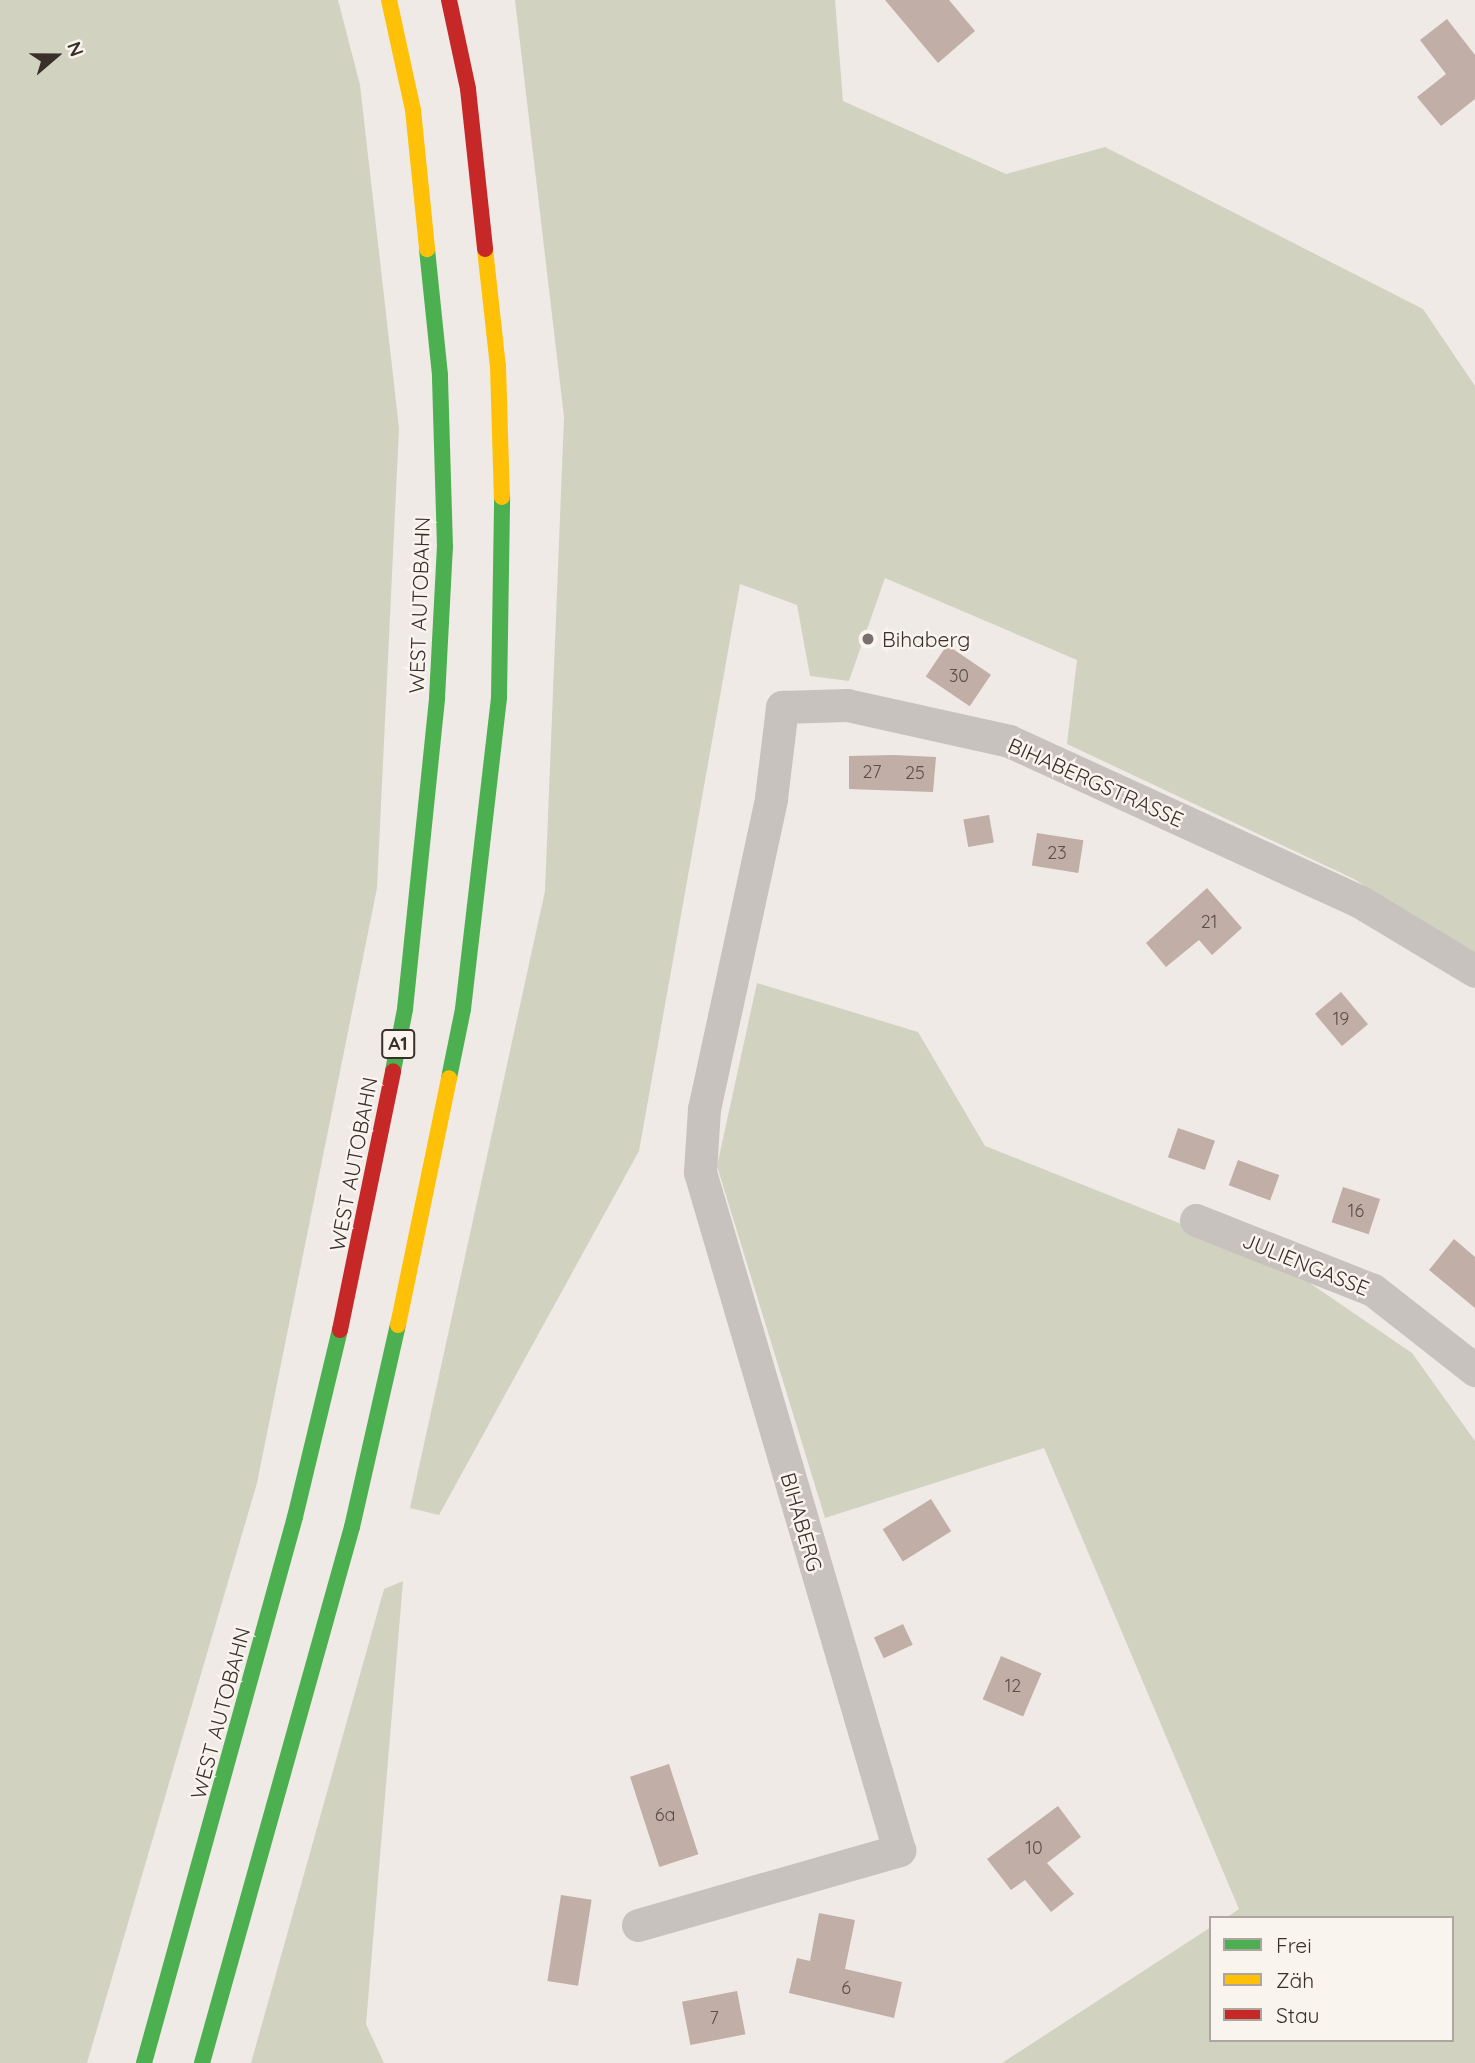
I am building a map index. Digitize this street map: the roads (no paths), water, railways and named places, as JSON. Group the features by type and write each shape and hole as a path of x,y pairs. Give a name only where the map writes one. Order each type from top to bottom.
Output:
{"highway":[{"name":"WEST AUTOBAHN","path":"144,2063 295,1517 355,1266 405,1009 438,698 445,547 440,374 413,110 389,0"},
{"path":"202,2063 352,1527 411,1269 463,1009 499,697 503,539 498,366 468,89 449,0"}],"street":[{"name":"BIHABERGSTRASSE","path":"745,928 771,799 782,707 847,705 1009,741 1359,901 1475,971"},
{"name":"BIHABERG","path":"638,1925 900,1850 700,1172 704,1109 745,928"},
{"name":"JULIENGASSE","path":"1196,1220 1373,1290 1475,1370"}],"place":[{"name":"Bihaberg","path":"868,639"}]}
